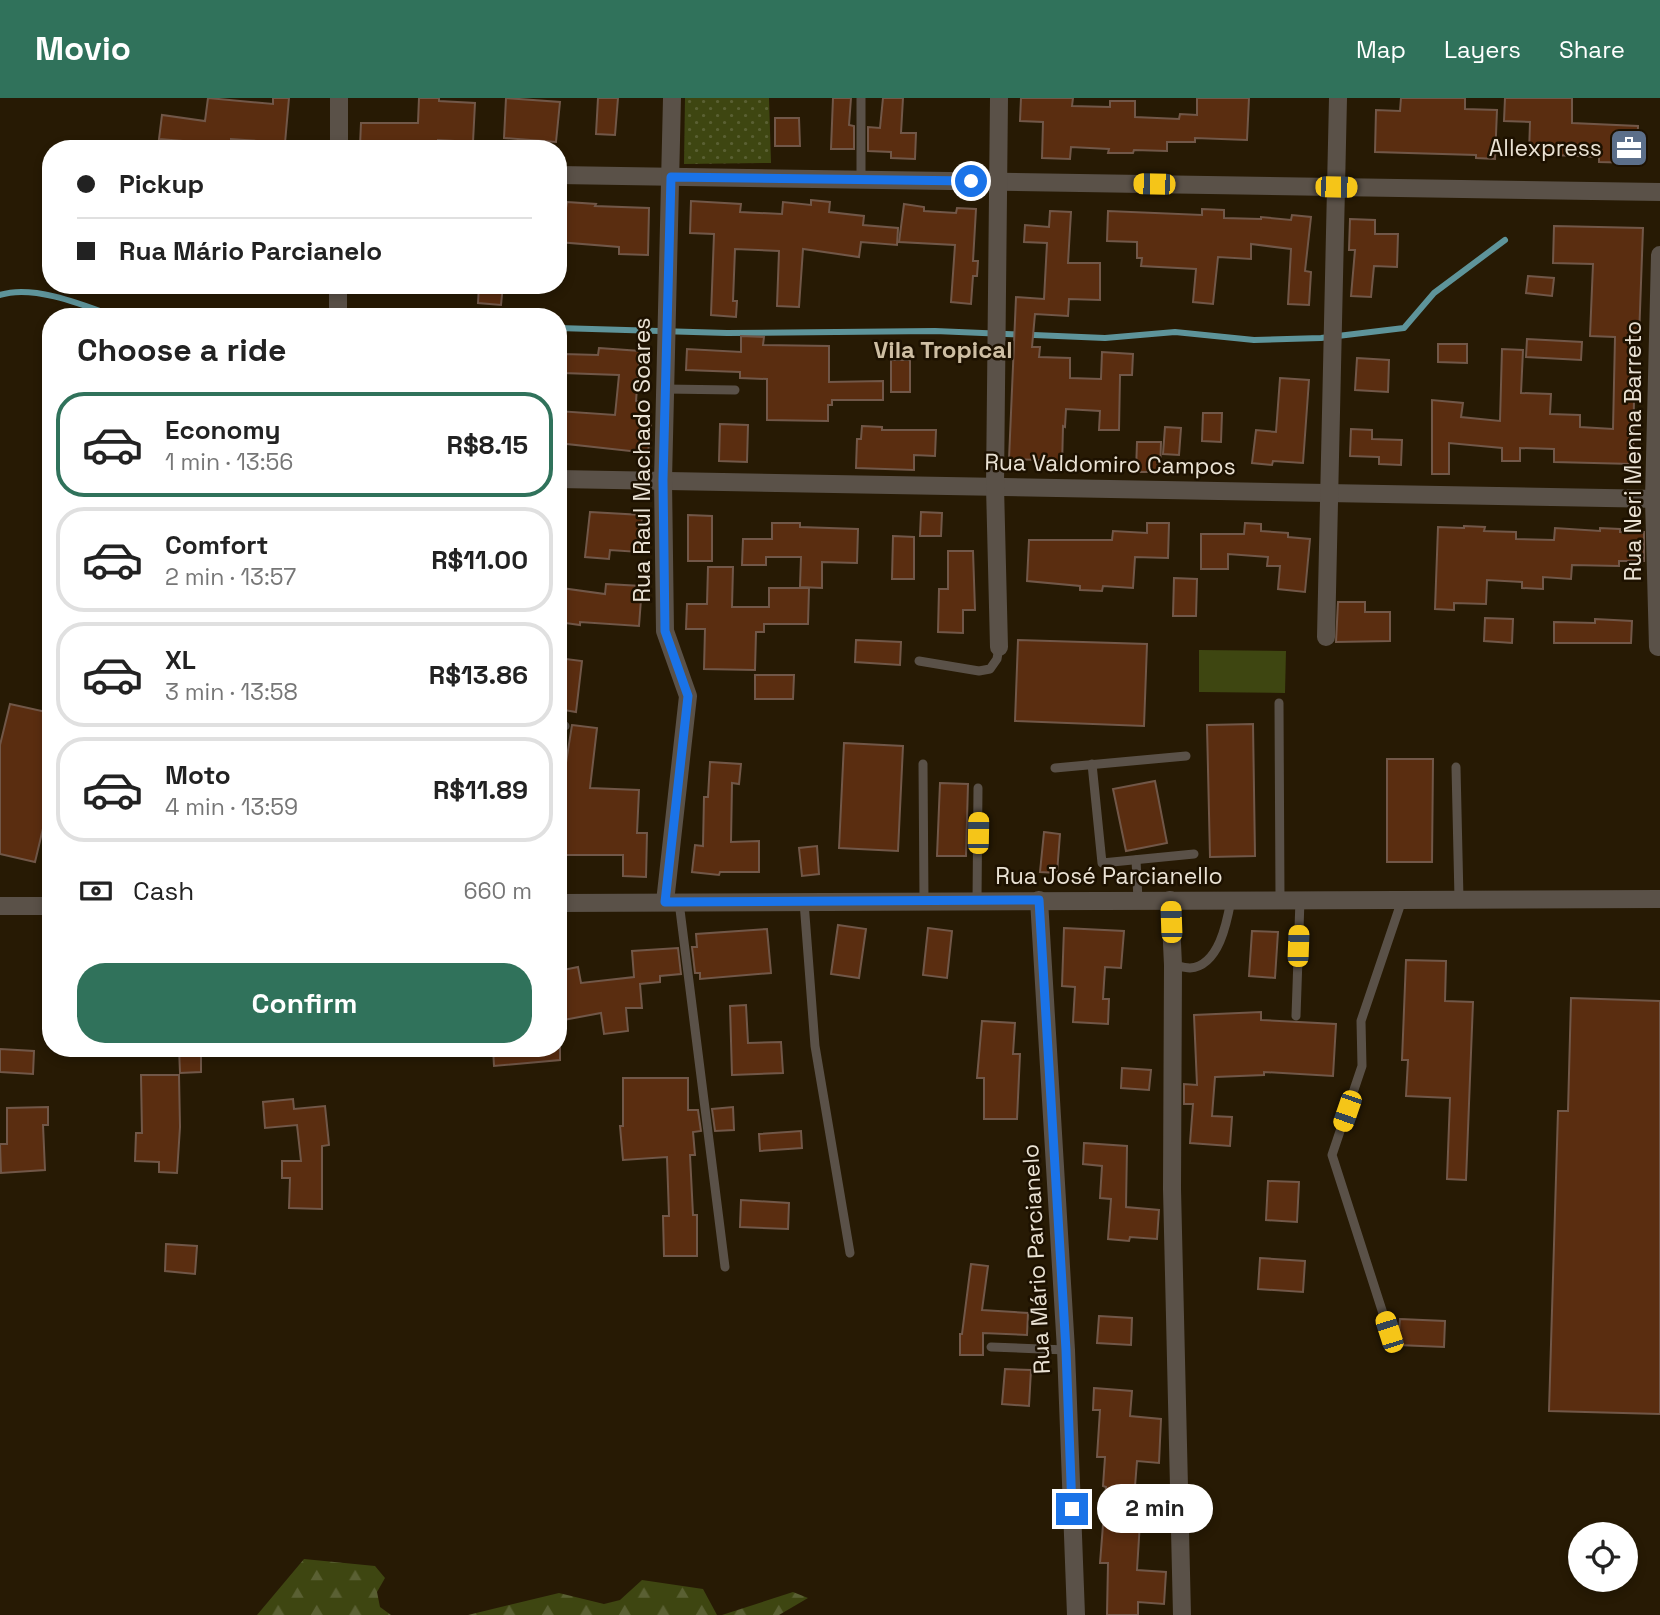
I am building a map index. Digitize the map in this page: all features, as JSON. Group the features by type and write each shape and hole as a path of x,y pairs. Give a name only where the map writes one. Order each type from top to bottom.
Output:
{"street":[{"path":"339,98 339,140"},
{"name":"Rua Raul Machado Soares","path":"672,902 688,696 665,631 663,480 673,98"},
{"path":"999,98 995,486 999,647"},
{"path":"1326,637 1338,98"},
{"path":"567,176 1660,192"},
{"name":"Rua Neri Menna Barreto","path":"1659,649 1657,499 1660,255"},
{"name":"Rua Valdomiro Campos","path":"567,479 1657,499"},
{"name":"Rua José Parcianello","path":"567,903 1660,899"},
{"name":"Rua Mário Parcianelo","path":"1039,900 1066,1350 1076,1615"},
{"path":"1170,900 1182,1615"},
{"path":"0,906 42,906"}],"lane":[{"path":"861,98 861,180"},
{"path":"665,389 735,390"},
{"path":"919,662 979,671 990,669 997,659 999,647"},
{"path":"1279,703 1280,900"},
{"path":"1055,768 1186,756"},
{"path":"923,764 923,901"},
{"path":"1092,764 1102,863 1194,854"},
{"path":"1457,767 1459,899"},
{"path":"977,900 978,788"},
{"path":"1136,860 1138,900"},
{"path":"1172,965 1192,968 1211,957 1227,927 1231,900"},
{"path":"1296,1016 1300,900"},
{"path":"1389,1332 1332,1156 1362,1066 1361,1021 1402,900"},
{"path":"672,902 725,1267"},
{"path":"804,902 816,1046 850,1253"},
{"path":"991,1347 1066,1350"}],"green space":[{"path":"685,98 769,98 771,163 684,164"},
{"path":"1199,650 1286,651 1285,693 1199,692"},
{"path":"304,1559 375,1566 385,1578 377,1592 380,1607 391,1615 257,1615"},
{"path":"642,1580 703,1589 717,1615 468,1615 559,1593 604,1604 620,1600"},
{"path":"793,1592 808,1598 779,1615 722,1615"}],"building":[{"path":"208,98 273,104 273,98 289,98 285,140 159,139 162,115 205,121"},
{"path":"419,98 475,103 473,140 360,140 361,123 418,123"},
{"path":"506,98 560,102 556,140 504,138"},
{"path":"598,98 618,98 615,135 596,134"},
{"path":"833,98 851,98 849,125 854,126 854,149 831,149"},
{"path":"883,98 903,98 901,133 916,133 915,159 891,158 891,152 868,151 868,127 880,128"},
{"path":"1021,98 1073,98 1072,106 1110,107 1110,101 1135,101 1135,117 1179,119 1180,114 1197,115 1197,98 1249,98 1247,140 1195,138 1195,142 1167,142 1167,151 1134,150 1133,153 1108,153 1109,149 1071,147 1070,159 1042,158 1043,122 1020,121"},
{"path":"1401,98 1465,98 1465,109 1497,110 1495,159 1476,158 1476,155 1375,152 1376,110 1400,111"},
{"path":"1505,98 1572,98 1572,123 1638,126 1637,163 1599,162 1599,157 1529,154 1530,122 1504,121"},
{"path":"775,118 799,118 800,146 775,146"},
{"path":"811,200 830,202 829,212 864,216 863,225 898,228 897,245 861,242 859,257 803,249 799,307 777,306 779,251 735,249 733,301 737,301 736,317 711,315 714,234 690,233 691,201 741,204 740,212 782,214 783,202 811,205"},
{"path":"567,202 649,208 648,255 619,254 619,247 567,243"},
{"path":"904,204 924,207 924,211 956,213 957,208 976,209 973,261 978,261 977,276 973,276 971,304 951,302 955,245 899,242"},
{"path":"1202,209 1224,210 1224,218 1261,217 1291,220 1292,215 1311,217 1305,271 1311,272 1309,305 1288,304 1291,249 1251,244 1251,259 1218,257 1213,304 1193,302 1196,269 1141,266 1142,258 1137,258 1137,242 1107,241 1108,211 1202,215"},
{"path":"1050,211 1071,212 1068,263 1100,263 1100,300 1069,299 1068,316 1035,314 1032,347 1040,347 1039,357 1070,358 1070,378 1101,379 1102,352 1133,354 1132,375 1120,375 1119,430 1099,430 1100,411 1066,409 1062,468 1040,467 1040,460 1009,459 1016,297 1044,299 1047,243 1024,242 1025,225 1049,227"},
{"path":"1350,219 1375,220 1375,234 1398,234 1397,267 1374,266 1371,297 1351,296 1355,250 1349,250"},
{"path":"1554,226 1643,228 1639,338 1633,337 1633,464 1554,462 1554,449 1520,448 1520,461 1502,461 1502,448 1449,443 1449,474 1432,474 1432,400 1463,403 1461,417 1500,421 1502,349 1523,350 1521,393 1551,394 1550,414 1580,415 1580,427 1613,429 1615,337 1590,336 1593,264 1553,263"},
{"path":"1528,276 1554,278 1552,296 1526,293"},
{"path":"478,294 502,294 501,305 478,303"},
{"path":"741,336 764,337 763,345 829,346 829,382 883,381 883,400 832,400 832,405 828,405 828,421 767,420 767,379 740,378 740,372 686,370 687,349 741,352"},
{"path":"1527,339 1582,342 1581,360 1526,357"},
{"path":"1438,344 1467,344 1467,363 1438,362"},
{"path":"599,348 640,351 636,401 641,402 639,423 651,424 648,453 567,444 567,412 615,415 619,375 567,373 567,354 598,355"},
{"path":"1357,358 1389,360 1388,392 1355,390"},
{"path":"891,360 910,360 910,392 891,392"},
{"path":"1280,378 1309,380 1303,463 1252,463 1256,430 1276,432"},
{"path":"1203,413 1222,413 1221,442 1202,441"},
{"path":"720,424 748,425 747,462 719,461"},
{"path":"862,426 882,427 882,430 936,430 935,456 914,455 914,470 856,468 857,439 861,439"},
{"path":"1165,427 1181,428 1179,455 1163,454"},
{"path":"1351,429 1372,430 1372,439 1402,440 1401,465 1379,464 1379,457 1350,456"},
{"path":"1137,442 1161,442 1160,472 1136,472"},
{"path":"590,512 642,515 639,552 610,550 609,559 585,557"},
{"path":"921,512 942,513 941,536 920,536"},
{"path":"688,515 712,516 712,561 688,561"},
{"path":"772,523 858,529 857,563 822,562 822,588 800,587 801,557 766,557 766,565 742,565 743,539 772,539"},
{"path":"1147,523 1169,523 1168,558 1135,557 1133,588 1103,586 1102,591 1080,590 1080,586 1027,581 1029,540 1112,540 1113,531 1147,533"},
{"path":"1245,523 1261,524 1261,531 1288,533 1288,537 1310,539 1305,592 1278,589 1280,566 1267,566 1268,557 1228,554 1228,569 1201,569 1201,534 1244,534"},
{"path":"1438,527 1485,527 1484,531 1516,532 1516,539 1554,540 1555,528 1644,532 1644,561 1619,561 1619,566 1572,565 1571,579 1543,577 1543,589 1522,588 1522,582 1487,580 1486,604 1454,603 1454,610 1435,609"},
{"path":"893,536 914,537 914,579 892,579"},
{"path":"948,551 973,551 975,610 963,610 963,633 938,632 939,589 948,589"},
{"path":"708,567 733,567 732,607 769,607 769,588 809,588 808,624 764,624 764,632 756,632 755,670 704,669 705,629 686,629 687,604 707,604"},
{"path":"1174,578 1197,579 1196,616 1173,616"},
{"path":"606,584 642,586 639,626 567,623 567,589 605,594"},
{"path":"1338,602 1365,602 1365,612 1390,612 1390,641 1336,642"},
{"path":"1485,618 1513,619 1512,643 1484,641"},
{"path":"1595,619 1632,621 1631,643 1554,643 1554,622 1595,623"},
{"path":"856,640 901,642 900,665 855,662"},
{"path":"1018,640 1147,644 1144,726 1015,721"},
{"path":"567,659 582,661 576,712 567,710"},
{"path":"755,675 794,675 793,699 755,699"},
{"path":"10,704 42,711 42,833 35,862 0,854 0,745"},
{"path":"1253,724 1255,856 1210,857 1207,725"},
{"path":"572,725 597,728 590,788 639,790 637,833 647,833 646,877 623,876 623,855 567,855 567,756"},
{"path":"844,743 903,746 898,851 839,848"},
{"path":"1387,759 1433,759 1432,862 1387,862"},
{"path":"710,762 741,764 739,784 732,783 731,842 759,841 759,872 720,872 719,875 692,872 695,845 703,846 704,797 708,797"},
{"path":"1155,781 1167,843 1126,851 1113,789"},
{"path":"940,783 968,784 966,856 937,856"},
{"path":"1044,832 1060,834 1057,873 1040,872"},
{"path":"817,846 819,874 802,876 799,848"},
{"path":"838,925 866,929 859,978 831,974"},
{"path":"928,928 952,931 947,978 923,975"},
{"path":"1064,928 1124,931 1121,968 1105,967 1103,999 1109,999 1108,1024 1073,1022 1075,987 1062,986"},
{"path":"767,929 771,973 700,979 700,973 695,973 692,947 697,947 696,934"},
{"path":"1252,931 1278,932 1275,978 1249,976"},
{"path":"678,948 681,974 660,976 660,982 640,984 642,1008 626,1008 628,1031 604,1034 601,1013 567,1019 567,969 578,967 581,983 634,977 632,951"},
{"path":"1406,960 1446,961 1445,1001 1473,1002 1466,1180 1447,1179 1450,1098 1406,1096 1408,1060 1402,1060"},
{"path":"1571,998 1660,1001 1660,1414 1549,1411 1558,1111 1568,1111"},
{"path":"746,1005 748,1043 781,1042 783,1073 732,1075 730,1006"},
{"path":"1261,1012 1261,1020 1336,1024 1333,1076 1264,1072 1264,1075 1215,1077 1212,1116 1232,1117 1230,1146 1190,1143 1193,1104 1184,1104 1184,1084 1197,1085 1194,1015"},
{"path":"982,1021 1015,1023 1013,1054 1020,1054 1017,1119 984,1119 984,1078 977,1078"},
{"path":"0,1049 34,1051 33,1074 0,1072"},
{"path":"179,1057 201,1057 201,1072 180,1073"},
{"path":"494,1057 560,1057 560,1060 494,1066"},
{"path":"1122,1068 1151,1070 1149,1090 1121,1088"},
{"path":"141,1075 179,1075 177,1173 159,1172 159,1162 135,1161 136,1133 142,1133"},
{"path":"623,1078 688,1078 688,1110 698,1110 701,1131 693,1132 695,1155 690,1155 693,1215 697,1215 697,1256 664,1256 663,1216 669,1216 667,1157 623,1160 620,1126 623,1126"},
{"path":"293,1099 294,1109 325,1106 329,1145 322,1146 322,1209 289,1208 290,1178 282,1178 282,1161 301,1161 297,1125 265,1128 263,1102"},
{"path":"48,1107 48,1125 43,1125 45,1170 1,1173 0,1144 7,1144 7,1108"},
{"path":"733,1107 734,1130 715,1131 712,1109"},
{"path":"801,1131 802,1148 760,1151 759,1134"},
{"path":"1084,1143 1127,1146 1126,1207 1159,1210 1157,1239 1108,1239 1111,1199 1100,1198 1102,1166 1083,1164"},
{"path":"1268,1181 1299,1182 1297,1222 1266,1220"},
{"path":"741,1200 789,1203 788,1229 740,1227"},
{"path":"166,1244 197,1246 195,1274 165,1271"},
{"path":"1260,1258 1305,1261 1303,1292 1258,1289"},
{"path":"971,1264 988,1266 982,1310 1028,1313 1027,1335 983,1333 983,1355 960,1355 960,1334"},
{"path":"1099,1316 1132,1318 1131,1345 1097,1343"},
{"path":"1400,1319 1445,1321 1444,1347 1398,1345"},
{"path":"1005,1369 1031,1370 1029,1406 1002,1404"},
{"path":"1094,1388 1132,1391 1130,1416 1161,1419 1159,1463 1137,1461 1134,1499 1148,1500 1146,1523 1140,1522 1137,1570 1166,1572 1164,1604 1138,1602 1138,1615 1107,1615 1108,1563 1100,1563 1106,1487 1103,1486 1105,1457 1097,1457 1100,1410 1093,1410"}],"waterway":[{"path":"567,328 727,333 935,331 1105,338 1175,332 1254,340 1321,338 1404,328 1434,293 1505,240"},
{"path":"0,295 13,292 42,294"},
{"path":"43,294 91,308"}],"place":[{"name":"Allexpress","path":"1629,148"}],"district":[{"name":"Vila Tropical","path":"943,350"}],"route":[{"path":"971,181 671,177 663,480 665,631 688,696 665,902 1039,900 1066,1350 1072,1509"}]}
